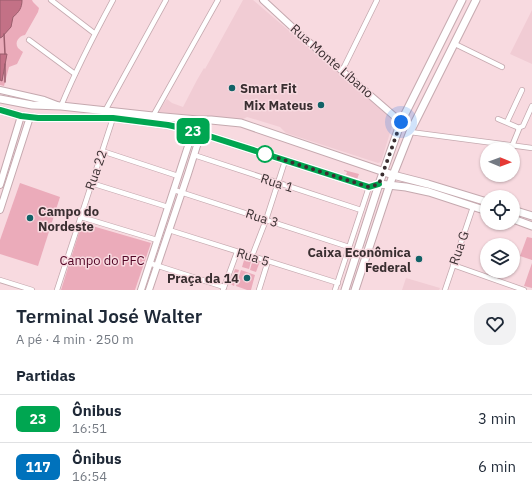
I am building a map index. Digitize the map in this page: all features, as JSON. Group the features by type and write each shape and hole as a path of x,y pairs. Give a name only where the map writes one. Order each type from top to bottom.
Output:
{"main road":[{"path":"345,290 379,184 401,122 462,0"},
{"path":"355,290 393,174 410,132 476,0"},
{"path":"433,60 431,74 435,76 440,72"},
{"path":"420,84 425,82 430,84 429,95"},
{"path":"0,99 32,104 61,106 108,116 168,125 190,130 369,187 379,184 406,187 429,192 480,209"},
{"path":"0,110 21,116 44,119 108,116 153,116 211,120 241,124 393,174 480,200"},
{"path":"520,212 532,216"},
{"path":"520,222 532,226"}],"street":[{"path":"51,0 94,33"},
{"path":"0,90 44,100 61,106 94,33 112,0"},
{"path":"108,116 166,0"},
{"path":"153,116 218,0"},
{"name":"Rua Monte Líbano","path":"263,0 401,122"},
{"path":"342,71 377,0"},
{"path":"29,40 75,74"},
{"path":"454,44 502,67"},
{"path":"507,122 522,90"},
{"path":"518,128 523,126 532,106"},
{"path":"0,184 21,116"},
{"name":"Rua 22","path":"57,290 102,151 108,116"},
{"path":"0,210 30,117"},
{"path":"498,119 518,128"},
{"path":"514,142 519,130 518,128"},
{"path":"141,290 190,140 190,130"},
{"path":"410,132 483,142"},
{"path":"150,290 201,133"},
{"path":"520,147 532,148"},
{"path":"102,151 178,176"},
{"name":"Rua 1","path":"194,156 361,210"},
{"path":"252,256 266,220 285,161"},
{"path":"91,183 168,207"},
{"path":"335,290 369,187"},
{"name":"Rua 3","path":"174,190 349,247"},
{"name":"Rua G","path":"445,290 473,207"},
{"path":"81,217 157,240"},
{"name":"Rua 5","path":"169,230 338,283"},
{"path":"149,263 224,289 236,252"},
{"path":"259,290 268,261"},
{"path":"453,266 524,290"},
{"path":"0,280 32,290"}],"shaded area":[{"path":"0,0 22,0 20,10 13,17 11,27 0,38"},
{"path":"243,0 253,0 393,120 381,162 378,163 286,133 280,127 247,117 241,120 158,112 167,99 172,103 183,107"},
{"path":"532,10 532,64 510,54"},
{"path":"0,54 7,54 2,81 0,80"},
{"path":"406,278 440,288 439,290 402,290"}],"green space":[{"path":"0,0 32,0 39,8 25,35 19,38 17,42 18,48 23,52 17,64 9,67 4,86 0,85"},
{"path":"344,170 359,174 357,179 346,175 347,172"},
{"name":"Campo do Nordeste","path":"20,183 60,197 38,266 0,254 0,240"},
{"name":"Campo do PFC","path":"82,223 151,243 135,290 61,290"},
{"path":"527,237 532,238 532,260 520,256"},
{"path":"245,257 252,258 249,269 242,267"},
{"path":"253,259 260,261 256,272 250,270"},
{"path":"532,263 532,288 524,286"},
{"path":"235,269 239,270 234,286 230,284"},
{"path":"241,270 255,275 251,290 236,286"}],"waterway":[{"path":"4,34 5,54"},
{"path":"5,64 5,82"}],"bus line":[{"name":"23","path":"0,110 21,116 44,119 113,118 168,125 190,130 369,187 379,184"}],"place":[{"name":"Smart Fit","path":"232,88"},
{"name":"Mix Mateus","path":"321,105"},
{"name":"Campo do Nordeste","path":"30,218"},
{"name":"Caixa Econômica Federal","path":"419,259"},
{"name":"Praça da 14","path":"247,278"}],"route":[{"path":"265,154 369,187 379,184 401,122"}]}
